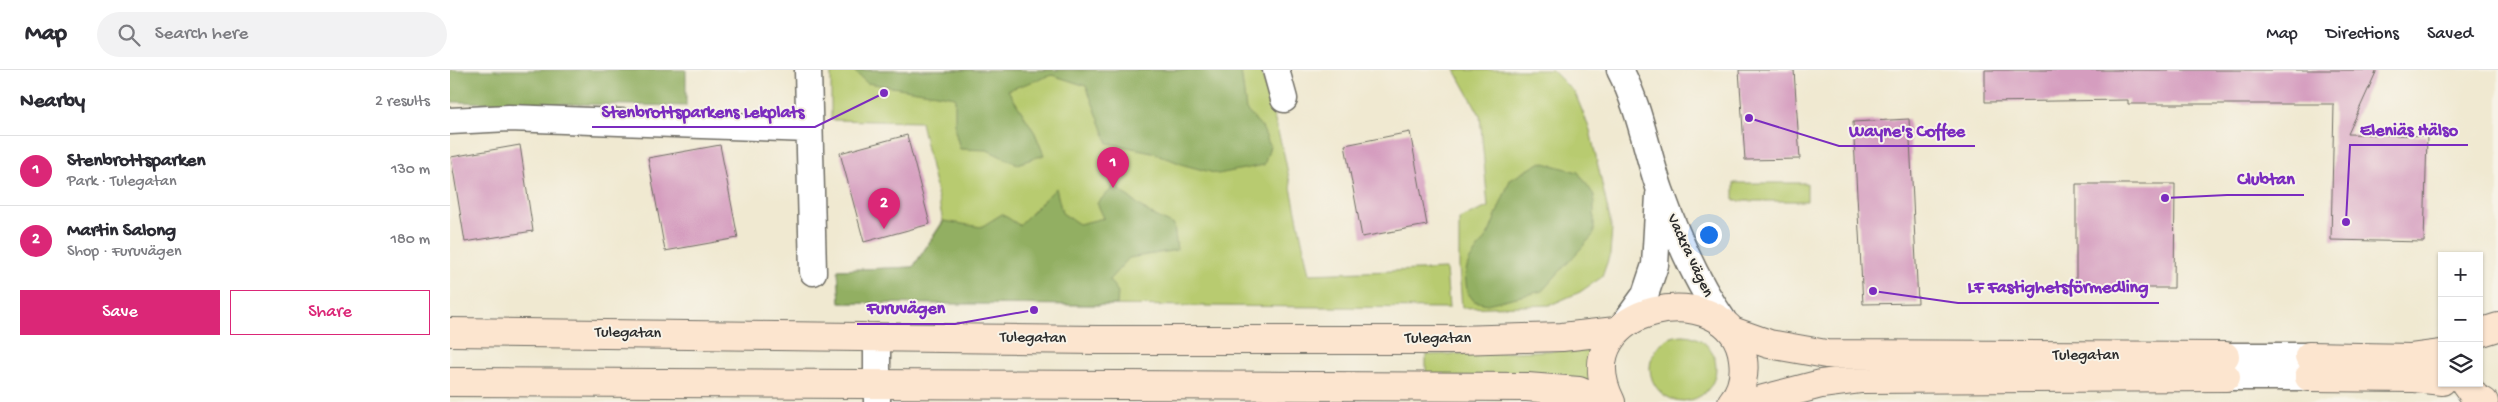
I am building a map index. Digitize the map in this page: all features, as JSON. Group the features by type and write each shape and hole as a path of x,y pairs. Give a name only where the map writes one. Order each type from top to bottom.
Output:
{"street":[{"path":"808,70 813,272"},
{"path":"1276,70 1284,99"},
{"name":"Vackra vägen","path":"1620,70 1629,86 1646,136 1660,189 1700,282 1728,325"},
{"path":"450,121 509,118 808,129"},
{"name":"Vackra vägen","path":"1620,327 1645,295 1655,265 1660,189"},
{"name":"Tulegatan","path":"450,332 877,337 1457,340 1562,337 1620,327 1651,312 1682,308 1696,311 1768,344 1826,354 2225,366 2309,366 2438,355"},
{"path":"1728,325 1741,346 1743,361 1743,381 1732,402"},
{"path":"1611,402 1601,374 1603,356 1620,327"},
{"path":"2483,332 2498,327"},
{"path":"877,337 877,393"},
{"name":"Tulegatan","path":"1752,402 1820,384 1860,379 2225,366"},
{"name":"Tulegatan","path":"2309,366 2438,381"},
{"path":"450,382 877,393 1527,386 1579,391 1604,402"},
{"path":"2467,387 2475,397 2484,402"}],"green space":[{"path":"450,70 686,70 686,106 450,102"},
{"path":"831,70 1261,70 1284,154 1309,274 1446,269 1449,308 840,303 838,270 913,267 943,221 921,122 831,120"},
{"path":"853,70 1241,70 1246,110 1262,127 1270,146 1264,165 1218,174 1184,165 1152,152 1108,143 1086,86 1052,75 1008,90 1035,133 1044,155 1017,164 987,150 960,149 955,131 955,97 867,83"},
{"path":"1455,70 1552,70 1575,93 1590,130 1612,229 1610,254 1602,277 1580,292 1550,305 1462,308 1459,267 1459,219 1488,207 1480,115"},
{"path":"1541,162 1578,172 1594,195 1594,234 1542,291 1487,304 1474,301 1467,292 1465,274 1469,261 1489,233 1510,180"},
{"path":"1734,183 1807,183 1807,201 1734,201"},
{"path":"1115,186 1149,213 1174,225 1177,250 1129,258 1109,280 1118,292 1117,305 840,303 838,270 913,267 944,221 981,227 1002,214 1019,225 1056,188 1062,213 1079,224 1104,218 1097,203"},
{"path":"1683,335 1696,338 1706,345 1713,355 1716,368 1713,381 1706,391 1696,398 1683,401 1670,398 1660,391 1653,381 1650,368 1653,355 1660,345 1670,338"},
{"path":"1595,349 1596,382 1426,380 1426,355"}],"building":[{"path":"1739,70 1794,70 1800,159 1745,160"},
{"path":"1985,70 2377,70 2348,134 2427,136 2424,242 2331,240 2334,104 2128,104 2128,100 1985,102"},
{"path":"1909,119 1918,303 1863,304 1853,122"},
{"path":"1410,132 1427,225 1362,237 1345,145"},
{"path":"907,135 930,224 864,242 840,153"},
{"path":"520,145 533,231 465,242 451,157"},
{"path":"720,145 738,238 665,251 648,158"},
{"path":"2076,184 2175,184 2174,288 2076,288"}],"place":[{"name":"Stenbrottsparkens Lekplats","path":"884,93"},
{"name":"Wayne's Coffee","path":"1749,118"},
{"name":"Stenbrottsparken","path":"1113,188"},
{"name":"Clubtan","path":"2165,198"},
{"name":"Eleniäs Hälso","path":"2346,222"},
{"name":"Martin Salong","path":"884,229"},
{"name":"LF Fastighetsförmedling","path":"1873,291"},
{"name":"Furuvägen","path":"1034,310"}]}
